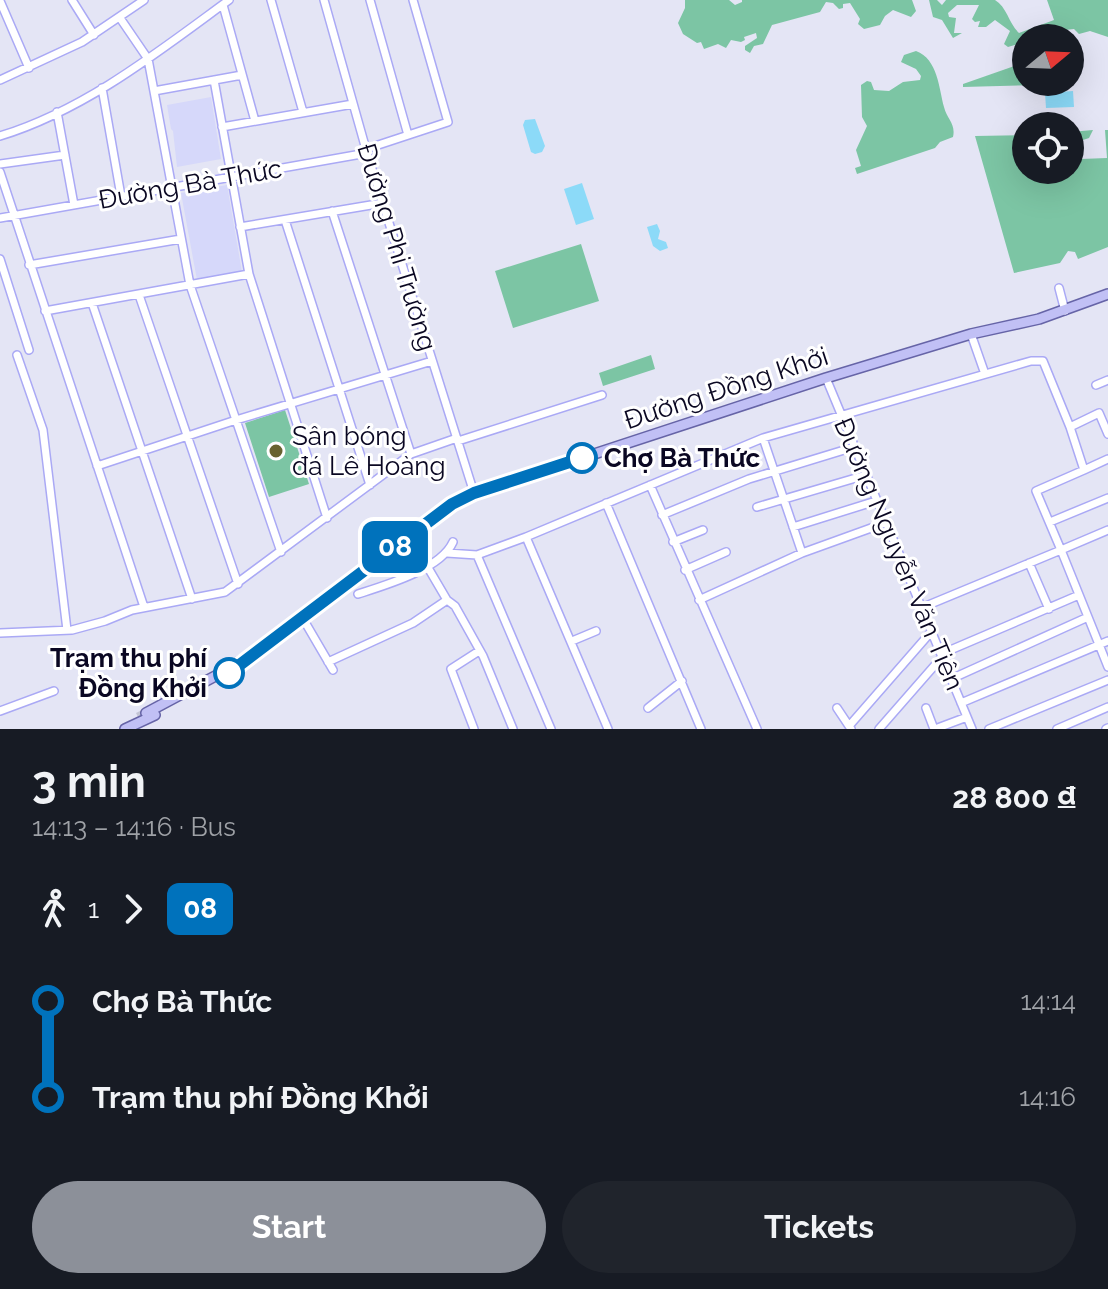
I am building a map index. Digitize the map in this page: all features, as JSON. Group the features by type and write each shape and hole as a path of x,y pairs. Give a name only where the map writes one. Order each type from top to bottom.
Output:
{"main road":[{"name":"Đường Đồng Khởi","path":"118,729 261,648 452,504 474,493 826,378 971,334 1065,311 1108,294"},
{"name":"Đường Đồng Khởi","path":"125,729 212,684 253,658 261,648"}],"street":[{"path":"72,0 94,35"},
{"path":"128,0 133,8"},
{"path":"0,80 94,35 144,0"},
{"path":"271,0 303,112"},
{"name":"Đường Phi Trường","path":"324,0 367,151 474,493"},
{"path":"370,0 408,135"},
{"name":"Đường Bà Thức","path":"0,218 367,151 448,122 413,0"},
{"path":"0,1 29,68"},
{"path":"0,136 57,112 102,88 226,2 255,121"},
{"path":"120,18 148,59 190,285 281,552"},
{"path":"154,91 242,75"},
{"path":"214,80 249,274 327,518"},
{"path":"102,88 121,196"},
{"path":"222,127 353,104"},
{"path":"57,112 74,205"},
{"path":"0,164 65,155"},
{"path":"0,172 144,607"},
{"path":"240,227 383,203"},
{"path":"332,211 411,454"},
{"path":"285,220 370,485"},
{"path":"29,265 181,239"},
{"path":"0,259 29,350"},
{"path":"45,311 249,274"},
{"path":"1059,288 1065,311"},
{"path":"139,295 238,584"},
{"path":"92,303 192,599"},
{"path":"971,334 985,374"},
{"path":"17,355 43,430 67,630"},
{"path":"97,466 432,361"},
{"path":"447,553 477,555 763,438 1031,361 1043,361 1084,470"},
{"name":"Đường Nguyễn Văn Tiên","path":"826,378 972,729"},
{"path":"1096,385 1108,380"},
{"path":"0,633 67,630 98,624 126,611 222,593 411,454 602,395"},
{"path":"1070,427 1108,408"},
{"path":"1099,413 1108,434"},
{"path":"763,438 802,553"},
{"path":"662,515 721,489 854,447"},
{"path":"1108,459 1036,491 1108,667"},
{"path":"757,507 866,475"},
{"path":"650,485 757,729"},
{"path":"1050,522 1108,498"},
{"path":"793,527 876,501"},
{"path":"606,503 701,729"},
{"path":"699,600 802,553 885,523"},
{"path":"673,542 703,530"},
{"path":"921,608 1108,530"},
{"path":"526,537 608,729"},
{"path":"358,594 427,566 447,553 453,542"},
{"path":"685,570 726,552"},
{"path":"477,555 551,729"},
{"path":"1029,563 1049,609"},
{"path":"427,566 447,600 455,606 493,676 513,729"},
{"path":"879,729 941,655 1079,595"},
{"path":"302,617 330,666 413,623 447,600"},
{"path":"951,679 1088,617"},
{"path":"572,641 596,631"},
{"path":"837,708 850,727 931,632"},
{"path":"961,703 1108,641"},
{"path":"474,729 451,669 479,651"},
{"path":"989,729 1108,680"},
{"path":"648,708 682,681"},
{"path":"0,711 54,691"},
{"path":"1057,729 1108,707"},
{"path":"926,708 934,729 967,717"}],"shaded area":[{"path":"1045,96 1073,96 1074,107 1046,108"},
{"path":"211,97 221,159 177,167 167,105"},
{"path":"535,119 545,146 542,152 535,154 531,152 523,125 525,120"},
{"path":"582,183 594,219 576,225 564,189"},
{"path":"227,185 242,272 197,280 181,193"},
{"path":"657,224 660,231 658,239 666,242 668,248 660,251 653,246 647,227"}],"green space":[{"path":"685,0 729,0 735,5 742,0 912,0 916,11 911,17 893,10 880,25 864,29 858,24 860,19 850,3 843,4 843,8 839,9 833,3 826,2 820,12 772,25 763,44 754,46 750,53 745,46 757,38 756,33 744,37 745,40 741,42 731,40 726,48 718,44 704,49 701,42 697,43 683,34 678,23"},
{"path":"929,0 937,0 942,5 946,0 995,0 1012,24 1012,46 1004,44 1010,31 995,20 986,27 978,27 980,21 972,19 979,5 957,5 948,13 949,17 956,18 954,33 962,33 953,38 942,20 933,17"},
{"path":"1047,0 1108,0 1108,37 1090,31 1084,33 1084,24 1043,24 1054,20"},
{"path":"916,51 933,67 953,137 940,142 935,148 857,174 855,168 861,166 856,150 867,126 862,117 861,85 867,81 871,82 874,90 889,91 903,82 920,80 916,69 901,62 904,55"},
{"path":"1012,67 1012,86 963,87 963,84"},
{"path":"1093,130 1089,138 1084,140 1084,131"},
{"path":"1105,130 1108,130 1108,247 1078,259 1075,252 1068,251 1060,263 1014,273 975,136 1012,135 1012,184 1084,184 1084,159 1107,158"},
{"path":"581,244 599,301 513,328 495,271"},
{"path":"651,355 655,369 603,386 599,373"},
{"name":"Sân bóng đá Lê Hoàng","path":"285,410 309,484 269,497 245,423"}],"tunnel":[{"path":"138,717 146,713"}],"bus line":[{"name":"08","path":"229,673 253,658 281,632 463,497 582,458"}],"place":[{"name":"Sân bóng đá Lê Hoàng","path":"276,451"},
{"name":"Chợ Bà Thức","path":"582,458"},
{"name":"Trạm thu phí Đồng Khởi","path":"229,673"}]}
